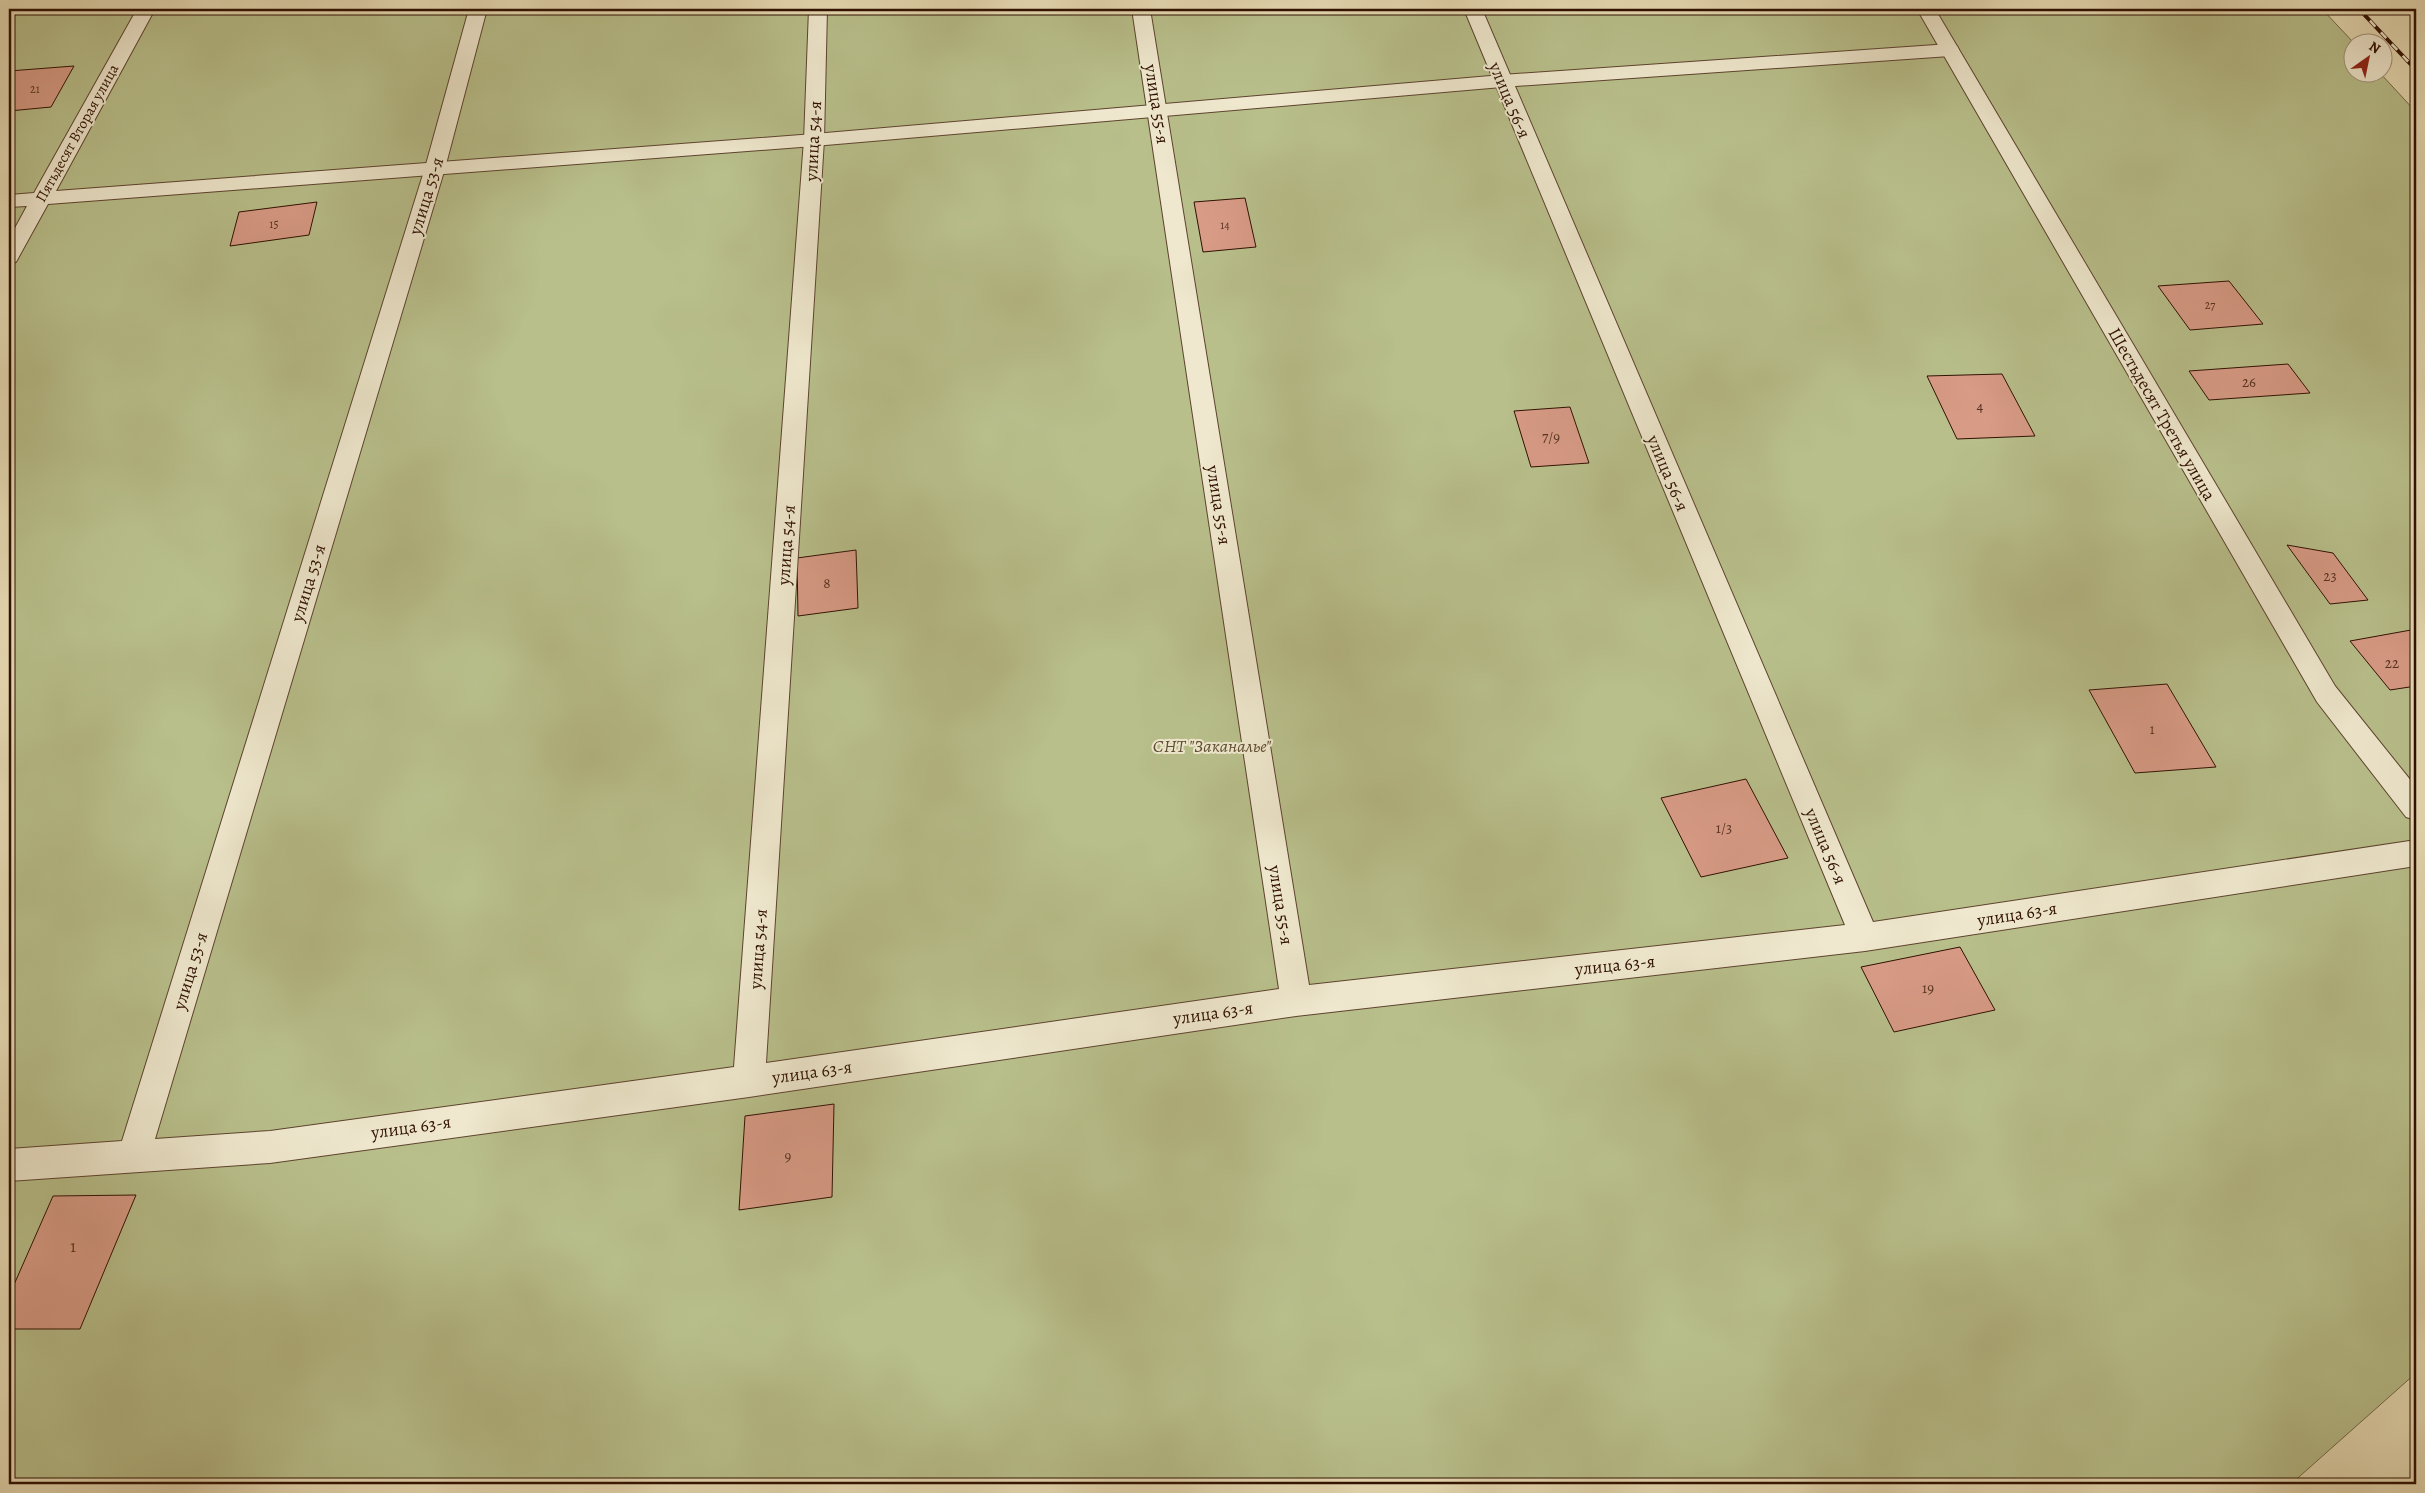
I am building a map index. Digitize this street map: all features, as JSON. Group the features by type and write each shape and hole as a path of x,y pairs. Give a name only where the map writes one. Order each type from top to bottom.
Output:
{"street":[{"name":"Пятьдесят Вторая улица","path":"9,256 146,9"},
{"name":"улица 53-я","path":"133,1157 435,168 478,9"},
{"name":"улица 54-я","path":"749,1081 814,140 818,9"},
{"name":"улица 55-я","path":"1141,9 1296,1001"},
{"name":"улица 56-я","path":"1473,9 1865,938"},
{"name":"Шестьдесят Третья улица","path":"1926,9 2326,694 2416,808"},
{"path":"9,200 814,140 1502,81 1950,50"},
{"name":"улица 63-я","path":"9,1165 270,1147 749,1081 1296,1001 1865,938 2416,853"}],"green space":[{"name":"СНТ \"Заканалье\"","path":"9,9 2322,9 2344,32 2342,32 2342,82 2388,82 2416,112 2416,1373 2291,1484 9,1484"}],"building":[{"path":"74,66 51,107 9,111 9,71"},
{"path":"1245,198 1256,247 1203,252 1194,202"},
{"path":"317,202 309,235 230,246 239,212"},
{"path":"2229,281 2263,324 2190,330 2158,286"},
{"path":"2288,364 2310,393 2209,400 2189,371"},
{"path":"2002,374 2035,436 1957,439 1927,376"},
{"path":"1570,407 1589,463 1531,467 1514,411"},
{"path":"2287,545 2333,553 2368,600 2330,604"},
{"path":"856,550 858,608 798,616 797,558"},
{"path":"2411,630 2416,637 2416,686 2390,690 2350,641"},
{"path":"2167,684 2216,767 2135,773 2089,690"},
{"path":"1746,779 1788,858 1701,877 1661,798"},
{"path":"1960,947 1995,1010 1894,1032 1861,967"},
{"path":"834,1104 832,1197 739,1210 745,1116"},
{"path":"136,1195 80,1329 9,1329 9,1296 53,1196"}],"railway":[{"path":"2359,9 2416,70"}]}
